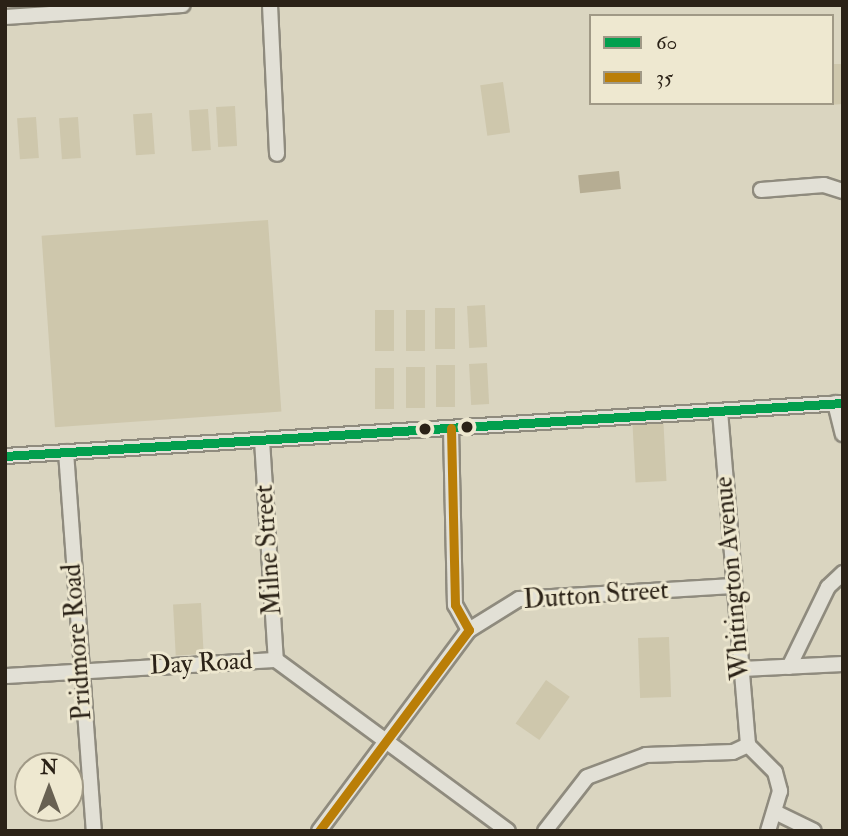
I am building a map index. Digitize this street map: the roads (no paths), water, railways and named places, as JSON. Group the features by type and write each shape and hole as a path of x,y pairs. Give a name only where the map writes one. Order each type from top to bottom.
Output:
{"street":[{"path":"5,17 183,5"},
{"path":"270,5 277,154"},
{"path":"761,190 824,185 843,191"},
{"path":"5,456 839,403 843,434"},
{"name":"Whitington Avenue","path":"720,411 748,745"},
{"path":"319,831 469,630 455,605 451,428"},
{"name":"Milne Street","path":"262,440 276,660"},
{"name":"Pridmore Road","path":"66,452 79,670 94,831"},
{"path":"789,667 828,587 843,573"},
{"name":"Dutton Street","path":"469,630 519,599 733,586"},
{"name":"Day Road","path":"5,676 276,660 385,744 508,831"},
{"path":"742,669 843,664"},
{"path":"545,831 587,778 646,755 733,752 748,745 775,772 780,791 768,831"},
{"path":"775,812 814,831"}]}
